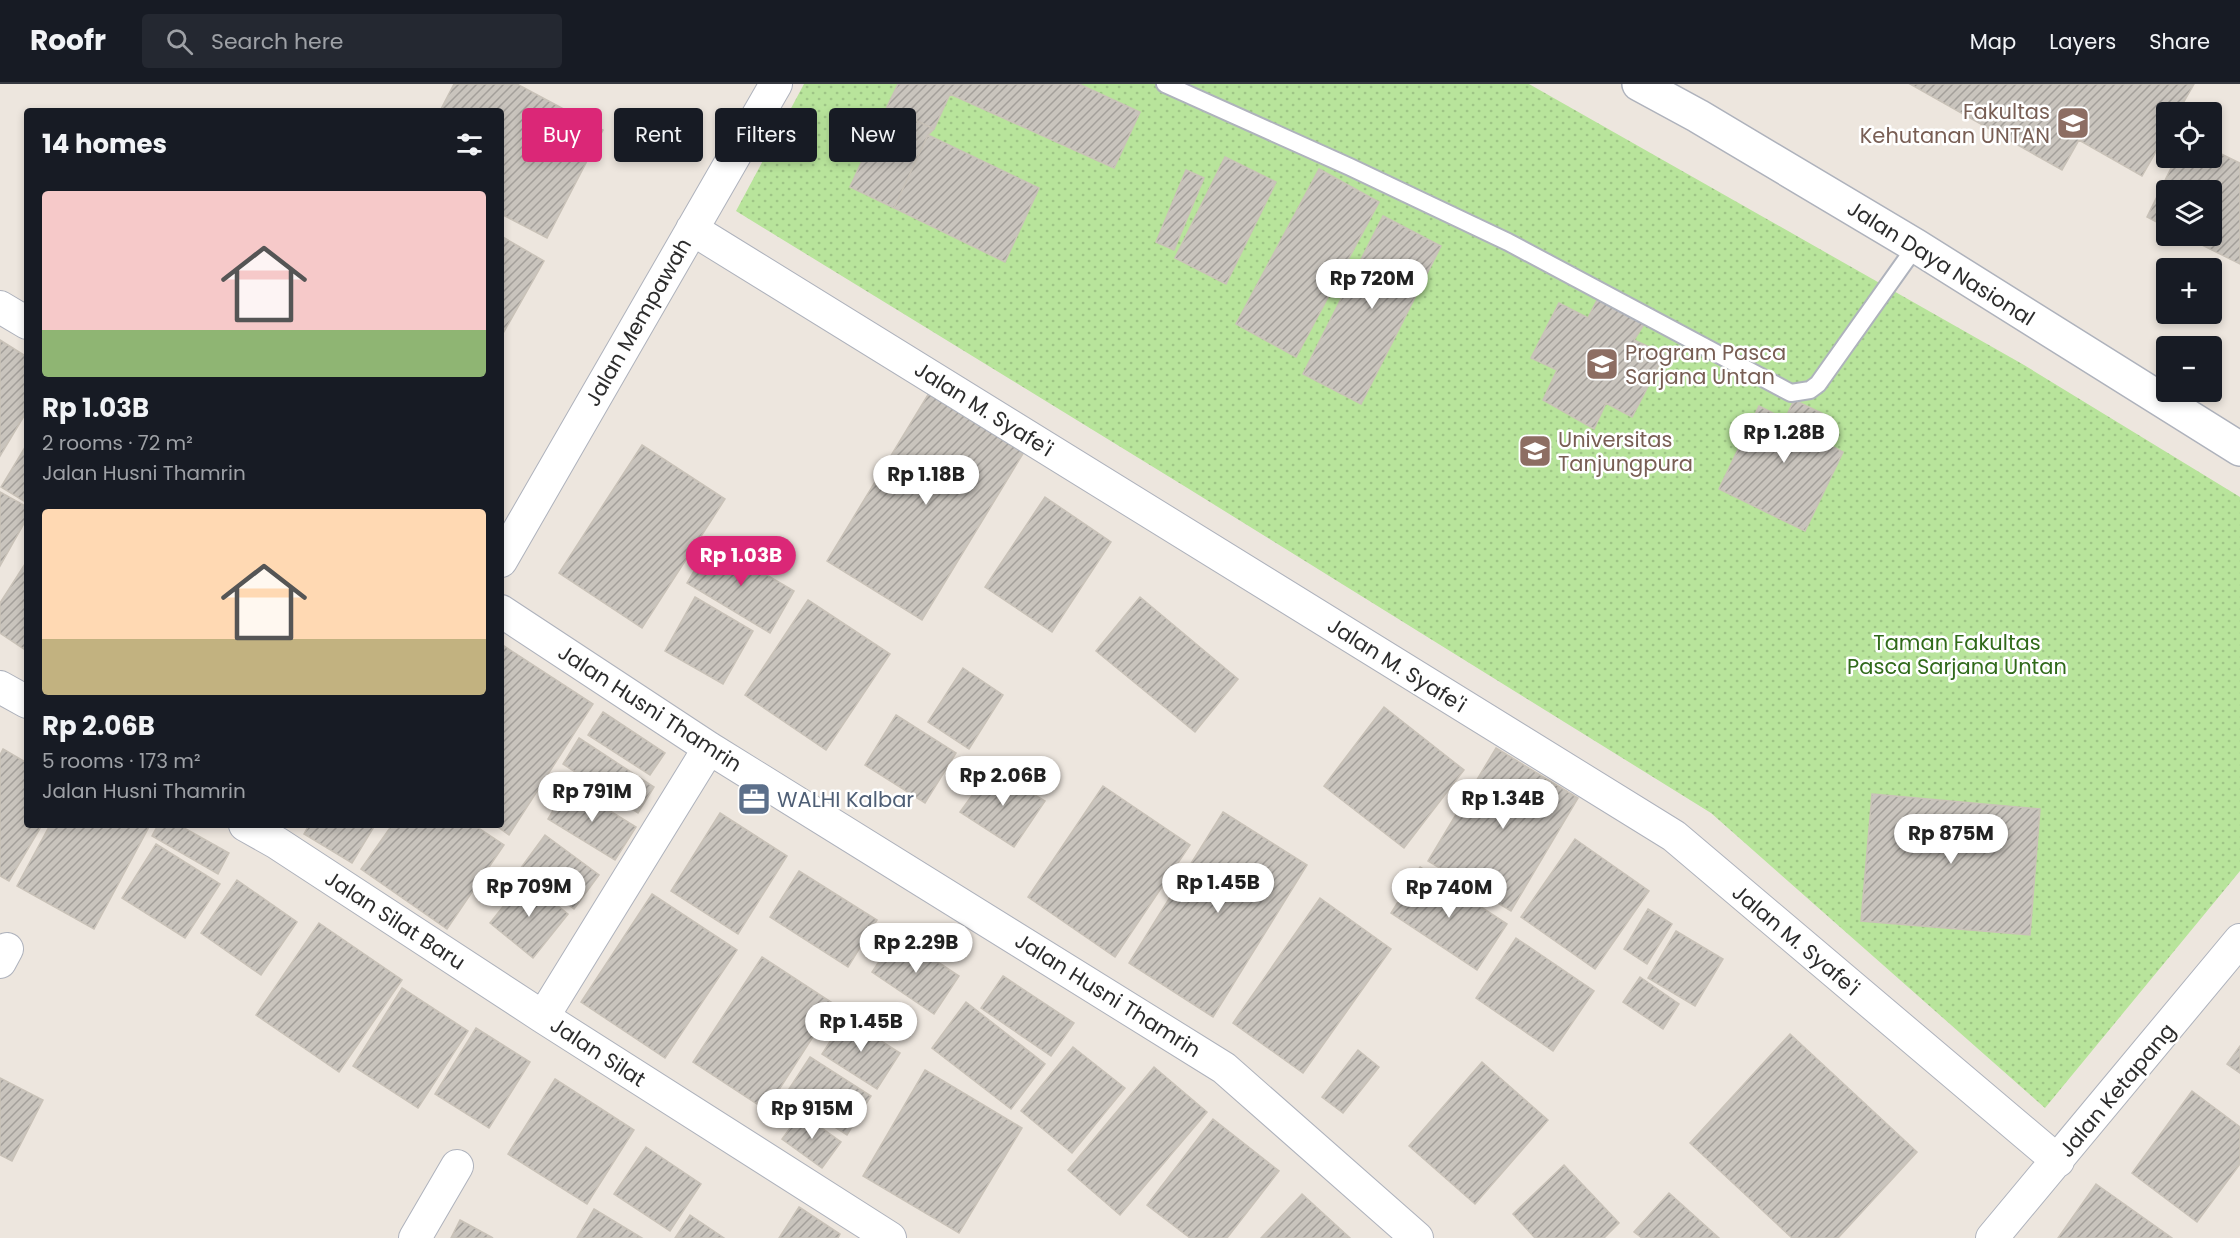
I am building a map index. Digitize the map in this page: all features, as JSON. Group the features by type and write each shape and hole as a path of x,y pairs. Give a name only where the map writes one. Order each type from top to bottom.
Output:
{"street":[{"name":"Jalan Mempawah","path":"504,556 776,84"},
{"name":"Jalan Daya Nasional","path":"1639,84 1698,116 1916,246 2240,448"},
{"name":"Jalan M. Syafe'i","path":"692,229 1674,836 2058,1161"},
{"path":"0,307 24,321"},
{"name":"Jalan Husni Thamrin","path":"504,613 709,748 1224,1068 1417,1238"},
{"path":"0,687 24,700"},
{"name":"Jalan Silat","path":"709,748 543,1017 890,1238"},
{"name":"Jalan Silat Baru","path":"250,828 277,843 543,1017"},
{"name":"Jalan Ketapang","path":"1992,1238 2240,940"},
{"path":"415,1238 457,1166"}],"lane":[{"path":"1165,84 1350,167 1508,242 1791,393 1810,390 1818,384 1916,246"}],"green space":[{"name":"Taman Fakultas Pasca Sarjana Untan","path":"804,84 1529,84 2024,365 2240,497 2240,871 2045,1108 1711,813 736,211 762,162 817,162 817,108 791,108"}],"building":[{"path":"454,84 517,84 562,108 522,108 522,162 586,162 547,238 504,216 504,108 442,108"},
{"path":"898,84 1079,84 1140,112 1114,168 950,94 934,129 916,121 916,108 887,107"},
{"name":"Fakultas Kehutanan UNTAN","path":"1910,84 2194,84 2184,102 2156,102 2156,152 2142,176 2079,140 2062,170"},
{"path":"916,121 934,129 928,135 916,161"},
{"path":"928,135 1039,188 1005,262 894,208"},
{"path":"2222,154 2240,163 2240,264 2204,246 2222,246 2222,180 2165,180 2171,168 2222,168"},
{"path":"1225,157 1276,182 1226,284 1175,258"},
{"path":"862,162 915,162 894,208 850,187"},
{"path":"1319,169 1379,202 1296,357 1236,324"},
{"path":"1186,170 1204,178 1174,250 1156,242"},
{"path":"2156,199 2156,222 2147,217"},
{"path":"1383,216 1441,246 1361,404 1303,374"},
{"path":"504,238 544,261 504,332"},
{"name":"Program Pasca Sarjana Untan","path":"1601,292 1648,318 1634,340 1665,354 1632,417 1606,403 1594,429 1543,400 1557,370 1531,358 1559,303 1588,318"},
{"path":"0,340 24,355 24,416 0,456"},
{"path":"929,393 1024,452 922,620 827,561"},
{"name":"Program Pasca Sarjana Untan","path":"1794,400 1832,418 1821,440 1843,452 1805,531 1719,489 1759,406 1785,419"},
{"path":"642,445 725,499 642,628 559,573"},
{"path":"24,449 24,501 1,487"},
{"path":"0,492 24,505 24,523 0,566"},
{"path":"1045,497 1111,542 1052,632 985,587"},
{"path":"711,542 794,591 770,633 687,583"},
{"path":"24,566 24,649 0,633 0,603"},
{"path":"695,597 753,631 723,684 665,651"},
{"path":"1140,597 1238,679 1195,732 1096,651"},
{"path":"808,600 890,654 826,750 745,695"},
{"path":"504,646 593,704 509,835 499,828 504,828"},
{"path":"963,668 1003,695 969,749 928,722"},
{"path":"1384,707 1464,770 1404,848 1324,786"},
{"path":"603,712 665,753 650,775 588,735"},
{"path":"896,715 956,753 925,803 865,765"},
{"path":"579,738 654,787 638,813 563,764"},
{"path":"1496,748 1578,798 1511,911 1428,861"},
{"path":"3,749 24,761 24,828 40,828 9,881 0,876 0,755"},
{"path":"991,769 1045,801 1014,847 960,812"},
{"path":"568,785 636,827 615,860 548,819"},
{"path":"1103,786 1190,845 1115,957 1028,897"},
{"path":"1872,794 2040,809 2030,935 1861,921"},
{"path":"1223,812 1307,865 1213,1017 1129,963"},
{"path":"720,813 787,856 738,934 671,891"},
{"path":"48,828 148,828 94,929 17,886"},
{"path":"156,828 184,828 229,853 218,874 152,836"},
{"path":"307,828 373,828 352,863 304,834"},
{"path":"390,828 478,828 504,845 447,929 361,869"},
{"path":"545,835 599,875 574,909 520,869"},
{"path":"1575,839 1649,891 1595,969 1521,917"},
{"path":"156,844 220,884 185,938 122,898"},
{"path":"1420,867 1507,924 1477,970 1391,913"},
{"path":"799,871 877,920 848,967 770,917"},
{"path":"525,879 568,914 533,958 490,923"},
{"path":"237,880 297,922 261,975 201,933"},
{"path":"652,894 737,950 665,1058 581,1002"},
{"path":"1320,898 1391,949 1303,1073 1233,1023"},
{"path":"1648,909 1672,924 1647,964 1624,949"},
{"path":"319,923 402,980 339,1072 256,1015"},
{"path":"1676,931 1723,959 1695,1006 1648,978"},
{"path":"897,935 959,976 934,1014 872,972"},
{"path":"1516,938 1594,991 1553,1051 1476,998"},
{"path":"762,957 834,1004 766,1110 693,1062"},
{"path":"1003,976 1074,1023 1051,1056 981,1008"},
{"path":"1640,977 1679,1004 1663,1029 1623,1002"},
{"path":"402,988 468,1031 418,1108 353,1066"},
{"path":"966,1002 1045,1064 1011,1109 932,1048"},
{"path":"845,1018 900,1053 877,1089 822,1054"},
{"path":"476,1028 530,1062 489,1128 435,1094"},
{"path":"1790,1034 1917,1152 1838,1238 1792,1238 1690,1143"},
{"path":"2240,1046 2240,1073 2227,1064"},
{"path":"1073,1047 1125,1088 1072,1153 1021,1111"},
{"path":"1358,1050 1379,1067 1343,1113 1322,1097"},
{"path":"810,1057 871,1096 847,1135 785,1095"},
{"path":"1482,1062 1548,1120 1475,1204 1409,1146"},
{"path":"1154,1067 1207,1112 1120,1215 1068,1170"},
{"path":"925,1070 1022,1128 959,1233 863,1176"},
{"path":"0,1078 43,1100 12,1161 0,1155"},
{"path":"555,1079 634,1130 587,1204 508,1154"},
{"path":"2192,1091 2240,1127 2240,1164 2197,1222 2132,1173"},
{"path":"801,1113 841,1142 822,1168 782,1139"},
{"path":"1213,1119 1279,1171 1227,1238 1190,1238 1147,1205"},
{"path":"646,1147 701,1184 670,1231 614,1194"},
{"path":"1564,1165 1619,1223 1604,1238 1535,1238 1513,1214"},
{"path":"2096,1184 2172,1238 2058,1238"},
{"path":"1669,1193 1719,1238 1642,1238 1634,1232"},
{"path":"1302,1194 1350,1238 1261,1238"},
{"path":"799,1207 840,1234 838,1238 779,1238"},
{"path":"594,1209 642,1238 577,1238"},
{"path":"690,1215 724,1238 675,1238"},
{"path":"460,1220 493,1238 451,1238"}],"place":[{"name":"Fakultas Kehutanan UNTAN","path":"2073,123"},
{"name":"Program Pasca Sarjana Untan","path":"1602,364"},
{"name":"Universitas Tanjungpura","path":"1535,451"},
{"name":"WALHI Kalbar","path":"754,799"}]}
